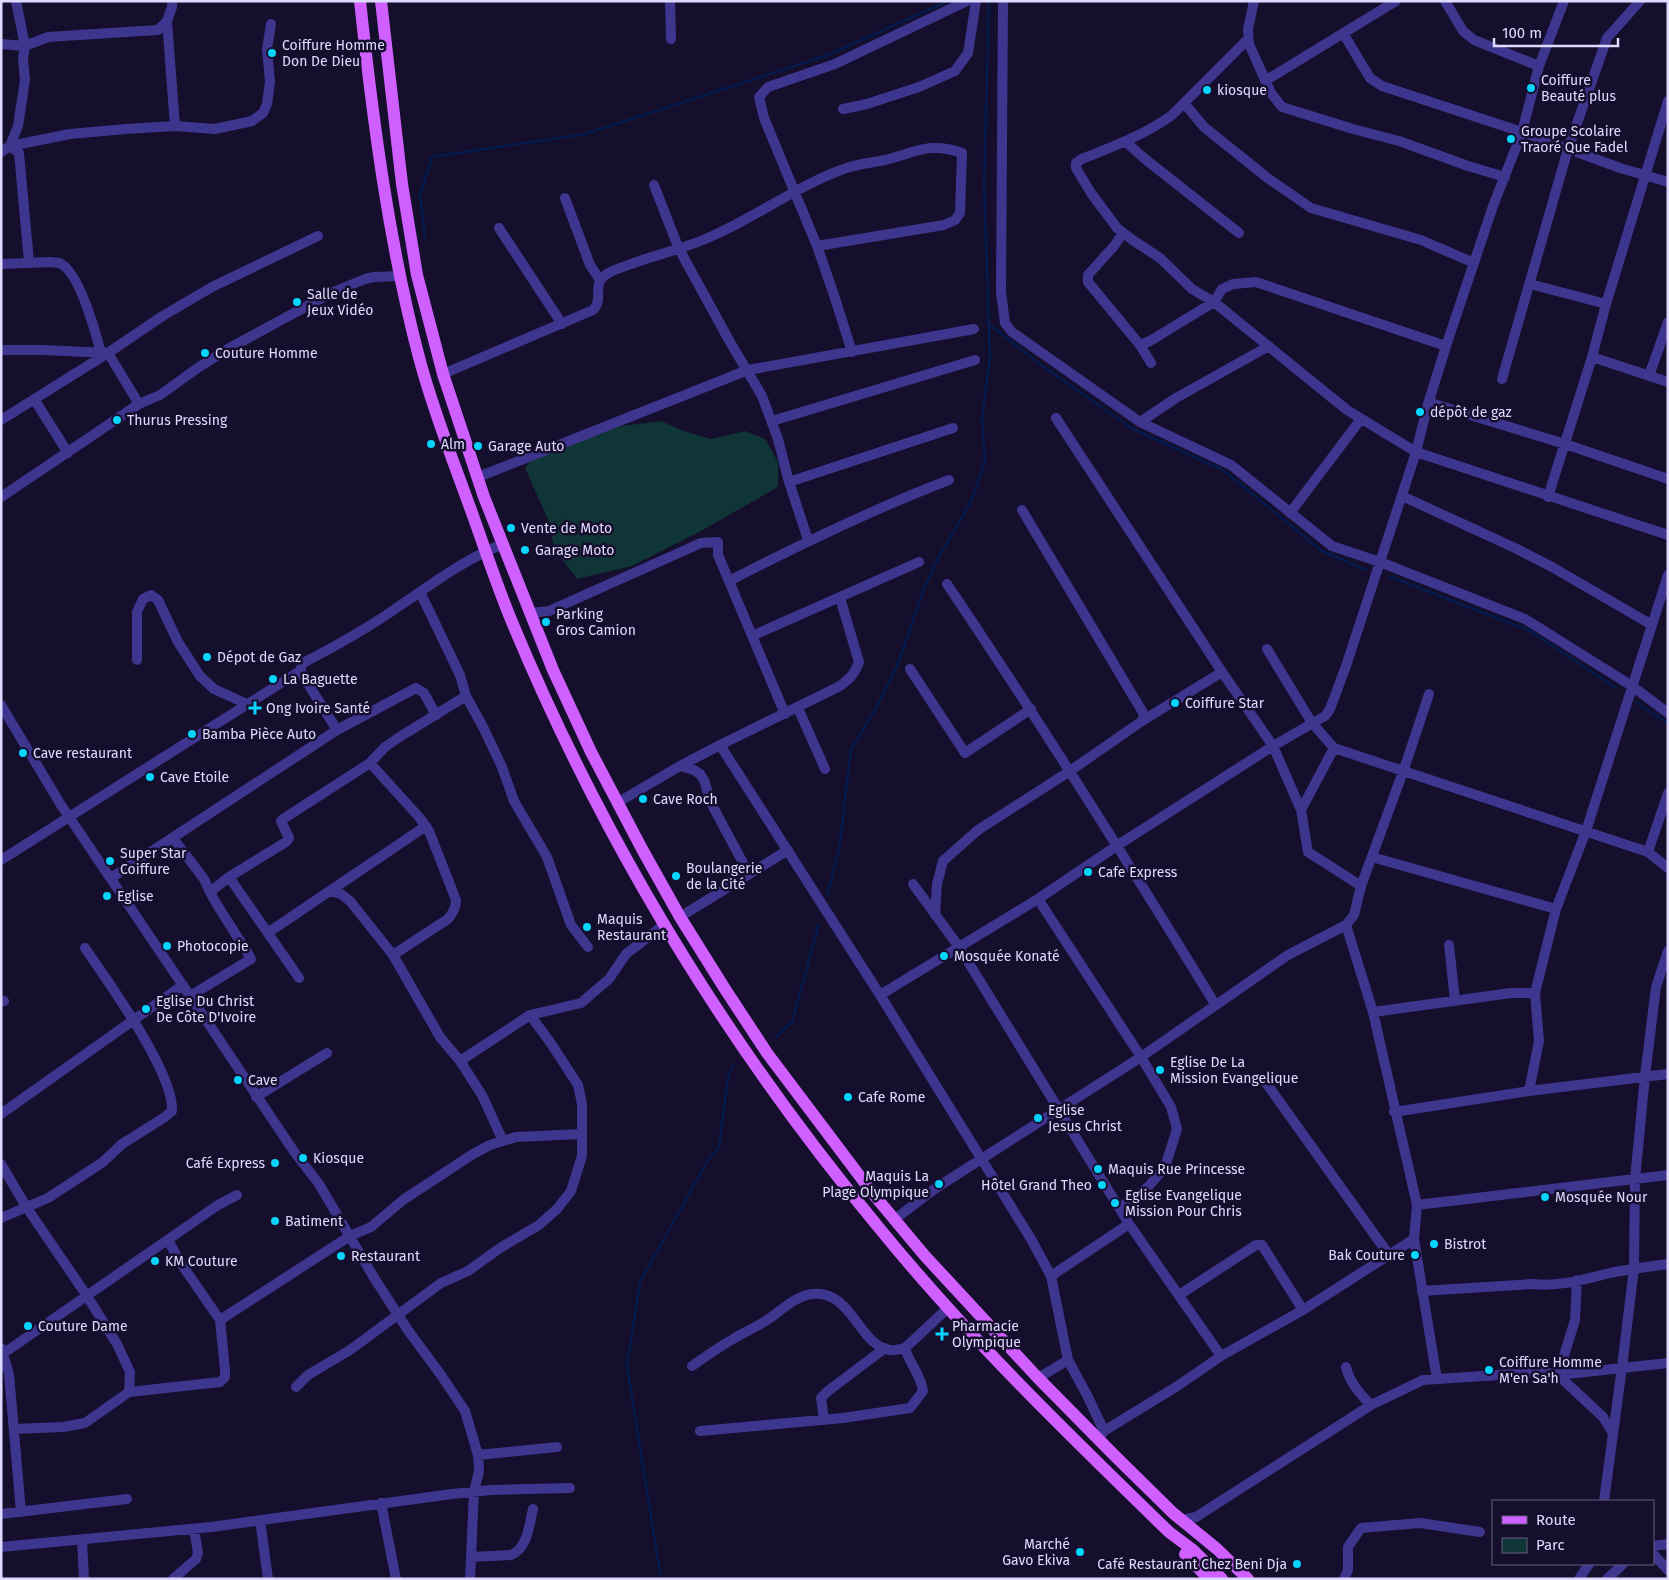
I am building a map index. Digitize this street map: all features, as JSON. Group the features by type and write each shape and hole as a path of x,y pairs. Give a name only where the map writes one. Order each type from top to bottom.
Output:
{"main road":[{"path":"360,1 379,150 400,276 420,363 432,403 510,617 559,728 608,825 640,884 710,998 810,1142 880,1230 948,1308 1032,1396 1169,1532 1209,1579"},
{"path":"381,1 402,184 417,275 444,374 478,478 530,613 557,678 617,803 680,917 767,1054 894,1219 925,1256 1038,1378 1101,1435 1237,1579"},
{"path":"1181,1520 1217,1549 1248,1579"},
{"path":"1169,1532 1193,1550 1222,1579"}],"street":[{"path":"10,146 18,126 25,80 23,59 25,46 16,1"},
{"path":"172,1 167,21 175,126"},
{"path":"670,1 671,40"},
{"path":"852,352 817,246 764,118 759,97 768,86 835,64 967,1"},
{"path":"843,110 919,87 955,71 968,52 976,1"},
{"path":"1003,1 1001,292 1005,323 1012,332 1140,422 1231,465 1332,546 1380,562 1525,619 1632,686 1668,714"},
{"path":"1254,1 1248,40 1275,99 1286,109 1399,141 1505,177"},
{"path":"1266,80 1396,1"},
{"path":"1445,1 1463,31 1474,40 1539,66"},
{"path":"880,995 1038,899 1118,845 1273,746 1325,716 1330,709 1402,496 1446,346 1493,206 1522,132 1539,66 1564,1"},
{"path":"1502,379 1568,149 1607,38 1640,1"},
{"path":"1,44 25,46 48,37 158,30 167,21"},
{"path":"1,152 10,146 70,134 175,126 215,129 252,121 263,113 267,104 270,82 267,49 270,24"},
{"path":"1343,33 1370,78 1382,86 1522,132 1645,176 1668,182"},
{"path":"1248,40 1184,103 1176,117 1126,142 1078,161 1076,165 1090,193 1113,223 1160,258 1192,289 1214,302 1347,410 1416,452 1668,535"},
{"path":"1548,497 1592,358 1606,304 1668,101"},
{"path":"1184,103 1204,127 1269,179 1311,208 1421,240 1474,263"},
{"path":"1126,142 1239,233"},
{"path":"10,146 19,153 29,262"},
{"path":"444,374 593,310 598,302 598,285 607,273 646,258 679,249 730,229 840,170 886,160 917,149 947,148 962,153 960,213 954,220 944,225 817,246"},
{"path":"654,185 679,249 762,396 772,421 782,453 788,482 808,540"},
{"path":"565,198 590,265 600,280"},
{"path":"498,228 562,324"},
{"path":"1123,232 1114,246 1088,275 1088,282 1140,344 1151,362"},
{"path":"1,420 161,317 212,287 318,236"},
{"path":"1,264 29,262 59,263 69,273 89,310 104,353 139,404"},
{"path":"1,497 139,404 167,391 226,350 331,293 365,279 400,276"},
{"path":"1140,344 1150,341 1214,302 1222,290 1233,284 1256,282 1446,346"},
{"path":"1530,284 1606,304"},
{"path":"1649,376 1668,322"},
{"path":"478,478 748,370 974,329"},
{"path":"1140,422 1176,398 1269,346"},
{"path":"1,350 104,353"},
{"path":"1592,358 1668,382"},
{"path":"772,421 975,360"},
{"path":"34,399 68,452"},
{"path":"1428,404 1434,404 1565,444 1668,479"},
{"path":"1056,418 1222,672 1273,746 1302,810 1308,852 1361,886"},
{"path":"1290,513 1361,419"},
{"path":"788,482 953,428"},
{"path":"729,580 808,540 948,480"},
{"path":"1402,496 1545,564 1652,625"},
{"path":"1022,510 1142,711 1144,715 1142,720"},
{"path":"530,613 549,610 701,543 718,542 718,555 785,714"},
{"path":"1,860 300,671 303,663 359,633 486,550 503,544"},
{"path":"752,636 919,562"},
{"path":"1529,1091 1539,1040 1535,993 1556,909 1586,831 1668,575"},
{"path":"947,584 1031,709 1118,845 1215,1004"},
{"path":"420,592 460,675 466,696 502,767 514,801 547,857 571,925 588,948"},
{"path":"137,660 137,612 143,599 151,595 158,600 178,642 200,676 214,688 247,704"},
{"path":"617,803 720,744 798,708 840,686 856,671 858,662 840,598"},
{"path":"1267,649 1312,723 1334,748 1648,852 1668,868"},
{"path":"910,668 965,753 1031,709"},
{"path":"300,671 337,730"},
{"path":"935,915 937,884 944,861 978,830 1070,771 1142,720 1222,672"},
{"path":"111,878 337,730 416,688 424,693 436,715"},
{"path":"894,1219 936,1188 1141,1057 1288,955 1346,925 1354,915 1361,886 1403,772 1429,694"},
{"path":"210,892 229,877 286,842 289,838 281,821 283,819 370,762 385,747 398,738 466,696"},
{"path":"1,705 45,779 256,1097 319,1184 398,1314 465,1411 478,1455 479,1478 474,1492 470,1579"},
{"path":"798,708 825,769"},
{"path":"720,744 880,995 1031,1239 1051,1276 1068,1360 1088,1397 1101,1435 1221,1356 1303,1310 1414,1239"},
{"path":"1302,810 1334,748"},
{"path":"370,762 426,826 456,900 456,905 448,919 393,955"},
{"path":"680,766 694,770 704,780 711,803 749,874"},
{"path":"1648,852 1668,793"},
{"path":"269,932 426,826"},
{"path":"173,838 204,879 221,913 233,928 251,959 190,996"},
{"path":"680,917 788,850"},
{"path":"1372,857 1556,909"},
{"path":"229,877 269,932 299,978"},
{"path":"913,884 959,947 1129,1224 1221,1356"},
{"path":"330,891 341,894 350,901 393,955 440,1037 460,1061 482,1095 502,1140"},
{"path":"1038,899 1141,1057 1171,1107 1177,1129 1165,1167 1148,1187 1120,1208"},
{"path":"460,1061 530,1015 581,1003 609,979 626,954 665,924"},
{"path":"1346,925 1373,1012 1394,1112 1417,1205 1414,1239 1437,1380"},
{"path":"1449,945 1455,1001"},
{"path":"1,1218 48,1198 103,1162 122,1144 172,1111 172,1103 165,1078 133,1020 85,948"},
{"path":"1604,1500 1634,1268 1635,1179 1645,1076 1656,988 1668,951"},
{"path":"1,1114 183,985"},
{"path":"1656,988 1668,985"},
{"path":"1373,1012 1511,993 1535,993"},
{"path":"296,1387 308,1375 350,1350 441,1284 468,1271 500,1248 539,1225 557,1209 570,1191 582,1156 582,1104 578,1085 530,1015"},
{"path":"256,1097 327,1053"},
{"path":"1394,1112 1529,1091 1668,1074"},
{"path":"1264,1080 1389,1255"},
{"path":"220,1320 350,1236 371,1227 403,1200 473,1154 502,1140 581,1134"},
{"path":"1,1164 27,1208 117,1344 130,1372 130,1392"},
{"path":"1417,1205 1668,1175"},
{"path":"20,1512 9,1374 3,1350 87,1296 237,1194"},
{"path":"1051,1276 1129,1224"},
{"path":"14,1429 63,1427 85,1422 130,1392 220,1382 225,1377 220,1320 180,1262 168,1240"},
{"path":"1179,1295 1256,1245 1262,1245 1303,1310"},
{"path":"1422,1291 1533,1284 1544,1285 1634,1268 1668,1264"},
{"path":"1558,1375 1565,1347 1575,1320 1578,1280"},
{"path":"692,1366 733,1339 766,1321 794,1301 810,1294 822,1293 836,1299 871,1339 889,1350 905,1348 948,1308"},
{"path":"824,1420 821,1398 885,1348"},
{"path":"700,1431 854,1417 912,1406 923,1390 922,1382 907,1356 905,1348"},
{"path":"1038,1378 1068,1360"},
{"path":"1181,1520 1196,1517 1371,1405 1423,1380 1543,1372 1558,1375 1668,1363"},
{"path":"1346,1367 1349,1378 1359,1393 1371,1405"},
{"path":"1558,1375 1602,1416 1612,1432"},
{"path":"478,1455 556,1447"},
{"path":"1,1547 194,1529 474,1492 570,1488"},
{"path":"1,1514 127,1499"},
{"path":"381,1504 396,1579"},
{"path":"471,1557 511,1555 517,1552 525,1542 533,1509"},
{"path":"260,1520 268,1579"},
{"path":"1344,1579 1348,1570 1348,1547 1361,1528 1420,1523 1480,1532"},
{"path":"173,1579 196,1559 198,1553 194,1529"},
{"path":"82,1540 84,1579"},
{"path":"1654,1546 1668,1544"},
{"path":"1654,1555 1668,1570"},
{"path":"1579,1579 1588,1565"},
{"path":"1607,1579 1622,1565"}],"green space":[{"path":"661,421 684,431 711,439 745,431 765,439 778,462 778,487 701,531 632,566 577,579 554,549 550,524 525,468 535,454 614,427"}],"waterway":[{"path":"425,237 420,195 432,157 585,134 828,55 948,1"},
{"path":"827,896 839,850 851,750 876,708 897,666 925,586 938,558 967,509 985,461 982,418 990,357 984,184 989,1"},
{"path":"991,326 1044,367 1133,429 1223,470 1322,551 1366,570"},
{"path":"1391,577 1530,631 1616,688"},
{"path":"1637,703 1668,723"},
{"path":"776,1037 792,1022 819,924"},
{"path":"661,1579 627,1366 640,1282 708,1160 719,1148 728,1077 733,1066"}],"place":[{"name":"Coiffure Homme Don De Dieu","path":"272,53"},
{"name":"Coiffure Beauté plus","path":"1531,88"},
{"name":"kiosque","path":"1207,90"},
{"name":"Groupe Scolaire Traoré Que Fadel","path":"1511,139"},
{"name":"Salle de Jeux Vidéo","path":"297,302"},
{"name":"Couture Homme","path":"205,353"},
{"name":"dépôt de gaz","path":"1420,412"},
{"name":"Thurus Pressing","path":"117,420"},
{"name":"Alm","path":"431,444"},
{"name":"Garage Auto","path":"478,446"},
{"name":"Vente de Moto","path":"511,528"},
{"name":"Garage Moto","path":"525,550"},
{"name":"Parking Gros Camion","path":"546,622"},
{"name":"Dépot de Gaz","path":"207,657"},
{"name":"La Baguette","path":"273,679"},
{"name":"Coiffure Star","path":"1175,703"},
{"name":"Ong Ivoire Santé","path":"255,708"},
{"name":"Bamba Pièce Auto","path":"192,734"},
{"name":"Cave restaurant","path":"23,753"},
{"name":"Cave Etoile","path":"150,777"},
{"name":"Cave Roch","path":"643,799"},
{"name":"Super Star Coiffure","path":"110,861"},
{"name":"Cafe Express","path":"1088,872"},
{"name":"Boulangerie de la Cité","path":"676,876"},
{"name":"Eglise","path":"107,896"},
{"name":"Maquis Restaurant","path":"587,927"},
{"name":"Photocopie","path":"167,946"},
{"name":"Mosquée Konaté","path":"944,956"},
{"name":"Eglise Du Christ De Côte D'Ivoire","path":"146,1009"},
{"name":"Eglise De La Mission Evangelique","path":"1160,1070"},
{"name":"Cave","path":"238,1080"},
{"name":"Cafe Rome","path":"848,1097"},
{"name":"Eglise Jesus Christ","path":"1038,1118"},
{"name":"Kiosque","path":"303,1158"},
{"name":"Café Express","path":"275,1163"},
{"name":"Maquis Rue Princesse","path":"1098,1169"},
{"name":"Maquis La Plage Olympique","path":"939,1184"},
{"name":"Hôtel Grand Theo","path":"1102,1185"},
{"name":"Mosquée Nour","path":"1545,1197"},
{"name":"Eglise Evangelique Mission Pour Chris","path":"1115,1203"},
{"name":"Batiment","path":"275,1221"},
{"name":"Bistrot","path":"1434,1244"},
{"name":"Bak Couture","path":"1415,1255"},
{"name":"Restaurant","path":"341,1256"},
{"name":"KM Couture","path":"155,1261"},
{"name":"Couture Dame","path":"28,1326"},
{"name":"Pharmacie Olympique","path":"942,1334"},
{"name":"Coiffure Homme M'en Sa'h","path":"1489,1370"},
{"name":"Marché Gavo Ekiva","path":"1080,1552"},
{"name":"Café Restaurant Chez Beni Dja","path":"1297,1564"}]}
